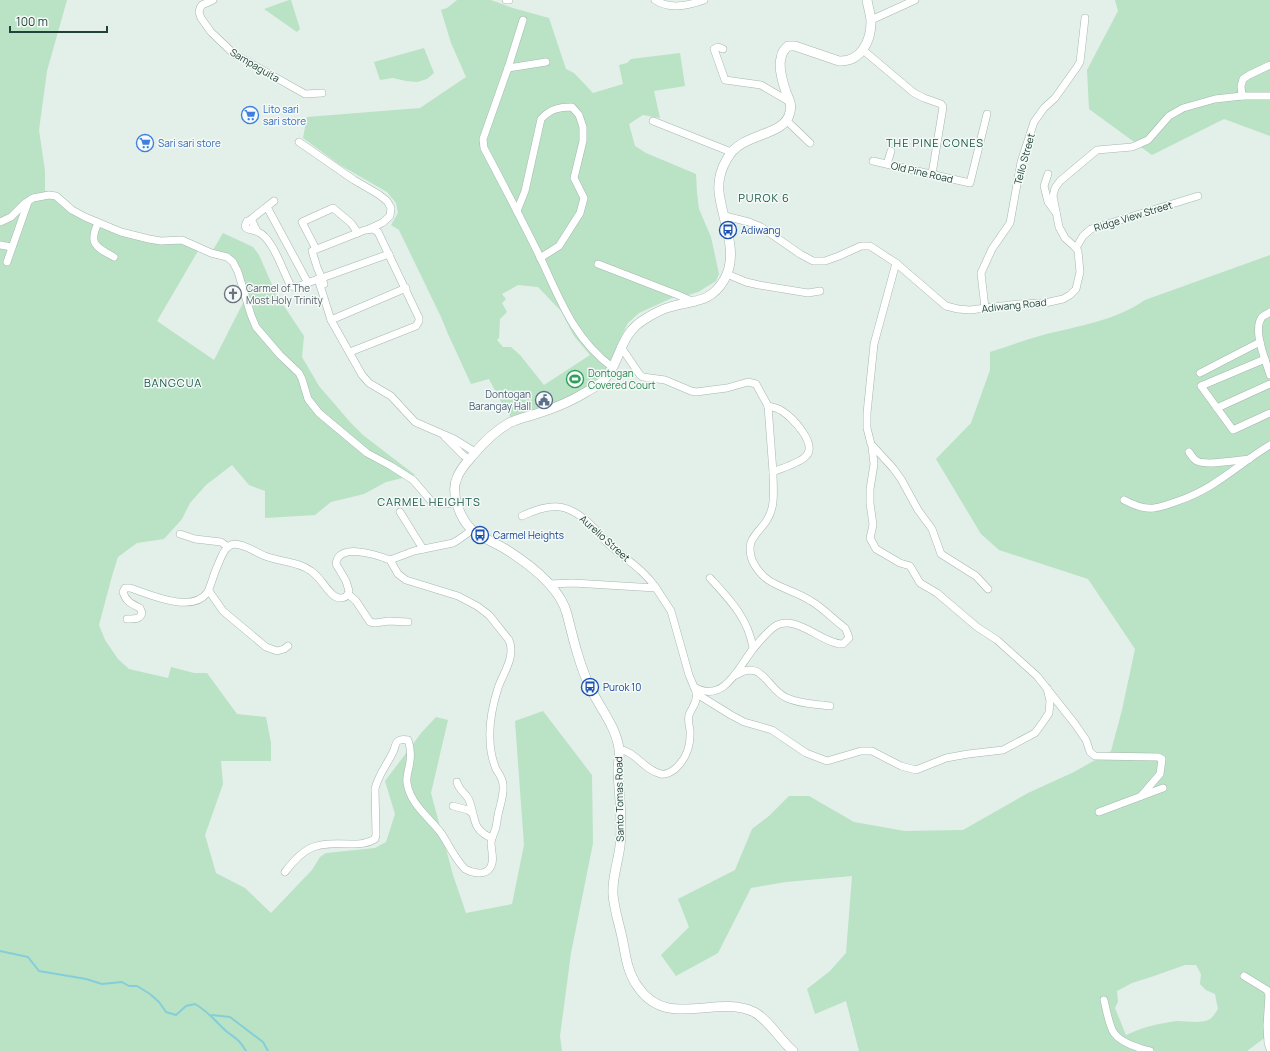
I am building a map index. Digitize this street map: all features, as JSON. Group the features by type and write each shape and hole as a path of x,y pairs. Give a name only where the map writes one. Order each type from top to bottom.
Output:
{"street":[{"name":"Sampaguita","path":"213,0 202,5 200,8 201,18 211,32 234,54 305,94 322,93"},
{"path":"655,0 670,6 680,6 704,0"},
{"path":"810,143 787,121 791,110 785,88 780,58 788,46 795,46 839,61 847,62 853,59 863,50 871,31 871,20 867,0"},
{"path":"871,20 915,0"},
{"name":"Tello Street","path":"985,308 981,273 992,249 1010,223 1021,162 1034,122 1044,108 1055,98 1080,62 1085,18"},
{"path":"523,20 508,68 483,138 484,148 517,211 554,290 576,330 590,348 612,368"},
{"path":"723,49 718,47 714,49 725,80 761,85 790,102"},
{"path":"863,50 914,93 941,104 943,107 932,174"},
{"path":"508,68 546,62"},
{"path":"1242,96 1241,86 1243,79 1249,74 1270,65"},
{"path":"1076,248 1061,233 1053,196 1055,188 1060,181 1097,150 1125,148 1141,144 1148,140 1169,116 1175,112 1215,100 1242,96 1270,96"},
{"path":"517,211 525,191 541,119 546,113 559,107 572,107 579,115 583,127 583,141 574,178 584,198 580,213 559,246 540,258"},
{"name":"Old Pine Road","path":"873,161 970,183 987,114"},
{"path":"653,121 731,152"},
{"name":"Santo Tomas Road","path":"787,121 779,128 740,144 731,152 721,172 719,187 729,239 730,259 727,274 723,283 707,297 694,302 670,307 646,318 636,325 628,335 612,368 602,382 587,392 545,411 508,424 491,436 462,469 456,479 454,487 457,503 466,523 472,530 506,550 549,584 562,600 566,608 572,636 586,677 614,733 619,749 621,835 613,892 626,960 632,978 645,997 655,1004 666,1008 676,1010 693,1010 727,1007 742,1008 756,1013 793,1051"},
{"path":"298,142 354,180 378,194 387,201 391,208 390,216 382,223 312,251 322,278 332,320"},
{"path":"888,164 891,151"},
{"path":"1048,174 1044,186 1048,202 1056,213"},
{"path":"0,222 11,217 28,200 39,196 56,196 72,210 98,223 122,232 149,240 182,240 231,260 238,272 247,305 256,326 280,355 301,376 308,399 319,413 367,453 413,480 432,502 438,504 457,503"},
{"name":"Ridge View Street","path":"1076,248 1082,236 1091,229 1198,196"},
{"path":"7,262 28,200"},
{"path":"274,201 245,223 245,227 249,230 257,231 263,235 274,249 291,286 295,287 318,280 332,320 368,383 391,396 415,422 443,434 472,456"},
{"path":"267,207 308,283"},
{"path":"316,249 302,222 333,208 351,223 358,233"},
{"name":"Adiwang Road","path":"725,216 749,222 761,227 800,254 813,261 834,259 857,247 865,245 870,246 896,263 946,306 958,309 970,310 1018,304 1045,303 1063,299 1076,289 1080,272 1080,258 1076,248"},
{"path":"98,223 93,235 95,245 114,257"},
{"path":"350,352 416,326 419,318 378,232 373,229 369,229"},
{"path":"0,245 12,247"},
{"path":"322,278 389,254"},
{"path":"896,263 871,357 866,413 867,428 872,447 874,464 870,489 873,525 870,538 876,549 900,563 910,566 920,583 937,593 972,623 997,640 1037,676 1075,724 1086,740 1090,752 1095,756 1158,757 1162,759 1160,774 1141,796"},
{"path":"598,264 678,294 694,302"},
{"path":"727,274 746,282 759,285 808,293 820,291"},
{"path":"332,320 406,288"},
{"path":"1270,312 1262,317 1259,325 1260,342 1270,375"},
{"path":"1200,373 1260,342"},
{"path":"621,348 643,377 665,380 690,391 696,392 727,388 751,382 758,385 768,406 773,472 773,504 772,511 764,525 755,535 750,546 750,554 754,564 768,581 802,596 819,606 845,628 849,638 843,644 836,644 801,627 786,623 775,626 753,648 736,675"},
{"path":"1265,359 1200,386 1233,430 1270,414"},
{"path":"1217,408 1270,384"},
{"path":"768,406 783,411 796,422 805,436 809,449 808,454 802,459 773,472"},
{"path":"1124,500 1142,507 1154,508 1190,497 1208,488 1270,445"},
{"path":"872,447 883,456 901,479 916,506 932,529 941,554 976,576 988,590"},
{"path":"1189,452 1197,461 1204,463 1218,463 1250,459"},
{"name":"Aurelio Street","path":"522,516 548,506 557,506 569,509 582,516 610,545 643,572 656,588 670,611 695,690"},
{"path":"400,512 423,549"},
{"path":"348,594 348,585 336,564 339,556 348,552 355,552 376,555 390,560 423,549 453,542 472,530"},
{"path":"180,534 195,539 221,542 228,546 239,545 274,559 298,564 312,572 336,598 343,598 348,594"},
{"path":"127,619 136,619 142,616 142,613 140,608 131,604 125,598 123,592 127,588 160,599 181,602 197,600 205,595 228,546"},
{"path":"285,872 303,851 308,848 333,843 363,844 375,839 376,783 397,743 401,739 408,740 410,747 407,778 410,794 421,812 439,830 465,869 476,873 487,872 492,862 492,838 503,795 503,784 491,754 489,729 498,688 511,653 509,640 489,615 477,606 458,596 406,580 398,574 390,560"},
{"path":"710,578 734,604 747,624 753,648"},
{"path":"549,584 573,583 656,588"},
{"path":"208,591 223,611 266,647 277,651 288,646"},
{"path":"348,594 354,598 370,622 408,622"},
{"path":"695,690 705,692 716,691 742,671 755,671 763,675 776,691 788,699 830,706"},
{"path":"695,690 731,716 744,722 772,730 806,753 827,761 861,750 872,751 901,766 916,770 946,758 1004,750 1035,733 1049,713 1050,701 1047,688"},
{"path":"619,749 633,755 645,765 660,774 666,774 672,771 683,760 689,748 689,714 697,701 695,690"},
{"path":"457,782 460,790 470,801 475,824 482,833 492,838"},
{"path":"1099,812 1163,788"},
{"path":"453,806 468,810 472,813"},
{"path":"1244,976 1267,990 1270,995 1267,1026 1268,1044 1270,1049"},
{"path":"1104,1000 1113,1032 1119,1038 1136,1048 1150,1051"}],"green space":[{"path":"0,0 67,0 47,71 39,130 45,171 45,191 59,193 78,210 99,221 141,235 190,242 213,250 223,233 253,247 259,255 276,294 304,336 302,357 319,386 363,435 415,475 386,482 364,494 331,502 315,515 265,518 265,491 249,485 232,465 206,485 190,503 182,519 164,539 137,543 118,557 99,625 105,640 118,659 129,669 168,678 171,667 194,673 207,673 237,714 266,717 271,743 271,761 221,761 223,784 205,835 216,873 245,888 271,913 312,870 320,857 326,853 375,848 386,842 395,814 385,781 422,732 436,717 448,720 431,793 453,875 466,913 512,904 524,845 515,721 543,711 592,775 593,843 571,953 560,1036 562,1051 0,1051","holes":["198,251 222,258 232,265 238,276 244,301 214,360 157,321"]},
{"path":"291,0 300,29 297,32 264,9"},
{"path":"457,0 491,0 549,18 566,69 574,73 593,93 623,84 619,65 627,63 631,59 680,53 685,86 654,91 660,118 643,115 629,124 635,146 646,153 696,174 699,209 711,237 719,274 716,281 698,292 672,298 639,313 628,323 612,362 601,378 576,395 512,419 489,379 471,384 399,230 391,225 398,213 396,203 387,192 340,165 303,138 307,117 420,108 466,77 451,43 441,10 447,8","holes":["518,285 538,287 561,311 574,336 590,355 544,385 520,355 511,347 503,347 497,340 499,338 500,319 507,312 502,303 506,299 502,294"]},
{"path":"1115,0 1270,0 1270,136 1224,119 1152,155 1089,109 1087,70 1118,11"},
{"path":"424,48 434,73 427,79 417,82 393,78 380,80 374,62"},
{"path":"1270,255 1270,1036 1263,1039 1247,1051 859,1051 846,1001 815,1014 807,989 830,971 846,953 852,876 786,882 751,888 718,953 676,976 661,955 689,927 678,899 735,870 752,829 769,816 789,796 809,796 854,822 905,831 963,830 1028,793 1074,772 1111,751 1122,710 1135,649 1088,579 999,550 981,534 936,459 971,423 990,370 990,352 1036,337 1109,318 1145,300","holes":["1185,965 1196,965 1201,974 1200,984 1206,990 1215,994 1218,1009 1212,1017 1207,1021 1178,1021 1158,1024 1126,1035 1115,1008 1118,1002 1117,991 1132,983"]}],"waterway":[{"path":"0,951 28,957 39,971 86,979 102,984 122,982 129,986 137,986 159,1002 166,1012 176,1015 186,1006 195,1004 208,1013 237,1040 246,1051"},
{"path":"212,1015 230,1017 263,1042 268,1051"}],"place":[{"name":"Lito sari sari store","path":"250,115"},
{"name":"Sari sari store","path":"145,143"},
{"name":"Adiwang","path":"728,230"},
{"name":"Carmel of The Most Holy Trinity","path":"233,294"},
{"name":"Dontogan Covered Court","path":"575,379"},
{"name":"Dontogan Barangay Hall","path":"544,400"},
{"name":"Carmel Heights","path":"480,535"},
{"name":"Purok 10","path":"590,687"}],"district":[{"name":"THE PINE CONES","path":"935,142"},
{"name":"PUROK 6","path":"764,197"},
{"name":"BANGCUA","path":"173,382"},
{"name":"CARMEL HEIGHTS","path":"429,501"}]}
